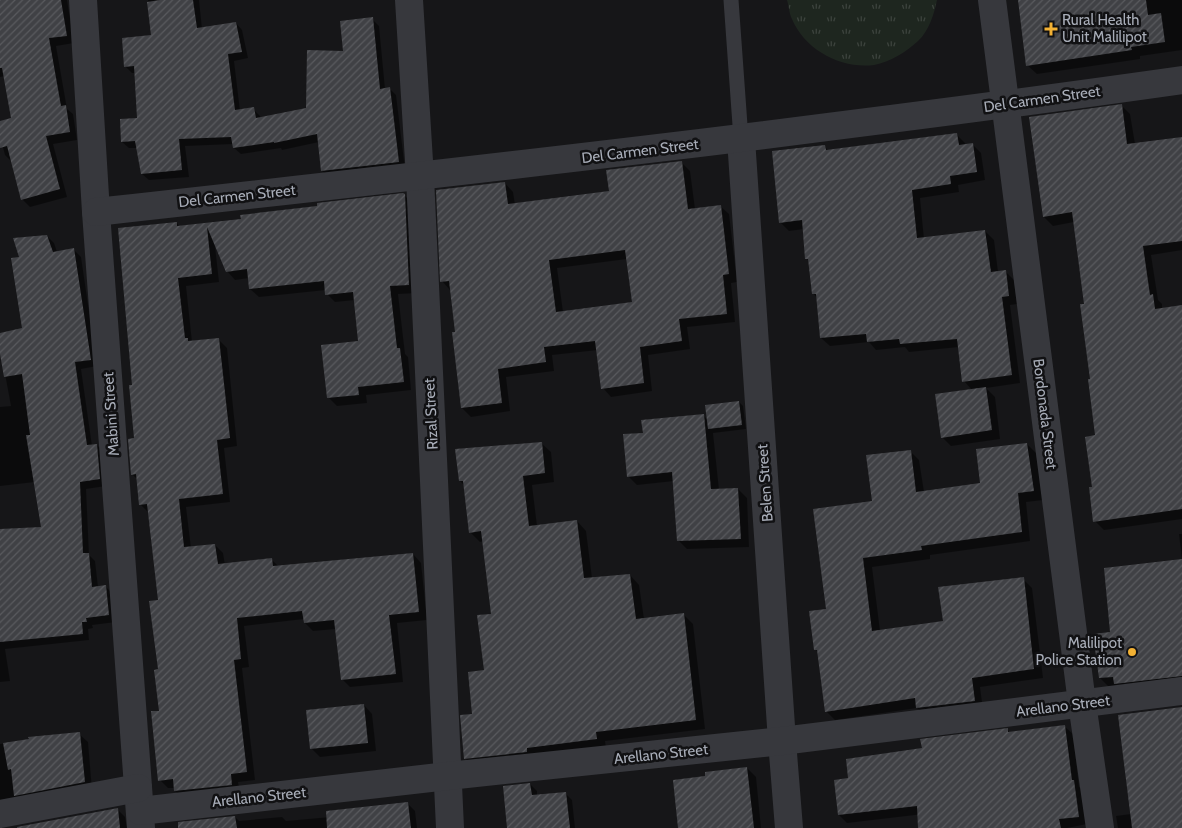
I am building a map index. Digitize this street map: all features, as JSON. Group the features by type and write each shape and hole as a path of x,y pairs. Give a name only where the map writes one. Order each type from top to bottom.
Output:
{"street":[{"name":"Mabini Street","path":"83,0 96,212 140,809"},
{"name":"Rizal Street","path":"409,0 420,177 450,828"},
{"name":"Bordonada Street","path":"992,0 1082,703 1100,828"},
{"name":"Del Carmen Street","path":"96,212 420,177 742,139 1182,80"},
{"name":"Belen Street","path":"742,139 789,828"},
{"name":"Arellano Street","path":"0,814 140,809 782,741 1182,691"}],"lane":[{"path":"731,0 742,139"}],"green space":[{"path":"787,0 937,0 928,27 922,37 913,45 886,62 862,65 849,64 837,60 815,48 798,30 791,17"}],"building":[{"path":"0,0 61,0 67,36 49,38 61,106 66,105 70,132 46,136 60,189 21,200 7,146 0,148 0,121 11,118 2,68 0,68"},
{"path":"193,0 197,28 236,22 242,52 228,54 235,110 254,107 256,118 306,108 307,50 343,51 340,21 373,17 380,89 390,87 399,162 321,171 317,134 274,143 233,148 231,137 179,139 182,170 141,174 135,141 121,142 120,119 137,118 134,66 124,67 122,38 151,35 147,2"},
{"path":"1018,0 1146,0 1148,15 1161,13 1165,42 1131,47 1132,50 1026,66"},
{"path":"1122,104 1127,144 1182,137 1182,241 1143,246 1150,295 1153,294 1155,309 1182,305 1182,509 1093,522 1089,487 1092,487 1085,437 1095,435 1080,304 1084,304 1072,212 1043,217 1029,117"},
{"path":"957,133 959,145 973,143 977,172 950,176 951,184 912,190 917,238 985,230 991,272 1006,270 1009,296 1002,297 1012,375 962,382 957,339 900,344 899,339 867,342 866,334 820,338 816,294 812,294 808,259 805,259 802,220 779,223 772,151 825,145 826,150"},
{"path":"682,161 688,209 721,205 729,274 723,275 727,314 679,319 682,341 640,347 644,383 601,389 595,341 544,347 546,362 498,369 502,403 461,408 452,332 455,332 449,281 440,282 436,190 505,182 508,204 609,191 606,170","holes":["625,250 632,302 556,312 549,260"]},
{"path":"405,194 409,285 390,286 397,348 400,348 404,382 358,387 359,395 327,398 321,345 358,341 353,292 325,295 324,281 249,289 247,269 226,272 207,227 212,274 178,278 185,338 188,338 188,341 219,338 230,438 217,440 223,494 179,499 184,547 215,544 218,564 272,558 273,566 413,553 419,612 389,615 396,674 341,680 334,620 304,623 302,611 237,618 241,659 234,660 247,772 231,774 232,785 174,791 173,779 158,781 151,711 159,711 154,670 158,669 149,601 158,600 147,504 139,505 136,474 131,475 128,439 134,438 129,385 132,385 118,228 177,222 177,226 241,219 240,215 317,206 317,203"},
{"path":"47,235 53,252 74,248 91,360 75,362 87,445 97,444 100,479 80,482 83,553 89,553 92,587 106,585 109,615 86,618 87,622 82,622 83,634 0,642 0,529 41,527 26,435 30,435 22,374 4,377 0,354 0,333 22,328 11,258 19,257 13,238"},
{"path":"986,387 992,430 941,438 935,394"},
{"path":"739,401 742,425 708,429 705,405"},
{"path":"704,414 711,489 738,488 741,539 677,541 672,472 627,477 623,434 643,433 641,420"},
{"path":"542,442 545,473 523,476 529,526 577,520 584,578 630,574 636,619 684,613 696,720 596,732 597,739 527,748 527,752 464,759 460,715 472,714 468,672 484,670 477,615 491,614 481,531 469,533 463,481 459,481 455,449"},
{"path":"1027,443 1034,491 1018,493 1022,532 921,546 922,550 863,558 872,631 943,621 938,587 1024,577 1034,669 972,678 975,701 916,708 915,698 825,712 817,650 814,650 809,611 826,609 813,509 872,501 866,455 911,450 916,492 980,483 976,449"},
{"path":"1182,559 1182,676 1114,684 1113,677 1099,678 1093,634 1110,632 1104,568"},
{"path":"364,704 368,743 310,749 306,710"},
{"path":"1182,707 1182,828 1132,828 1118,715"},
{"path":"1065,725 1079,817 1059,819 1061,828 918,828 917,806 838,815 834,780 848,778 846,759 922,748 920,739 1008,728 1008,732"},
{"path":"80,732 85,782 14,796 11,769 8,770 3,743 29,739 28,737"},
{"path":"747,767 754,828 678,828 673,780 705,776 705,772"},
{"path":"530,783 532,795 566,792 570,828 507,828 503,786"},
{"path":"408,802 411,828 327,828 326,811"},
{"path":"118,808 120,828 17,828 17,827"},
{"path":"235,816 237,828 178,828 178,822"}],"place":[{"name":"Rural Health Unit Malilipot","path":"1051,29"},
{"name":"Malilipot Police Station","path":"1132,652"}]}
